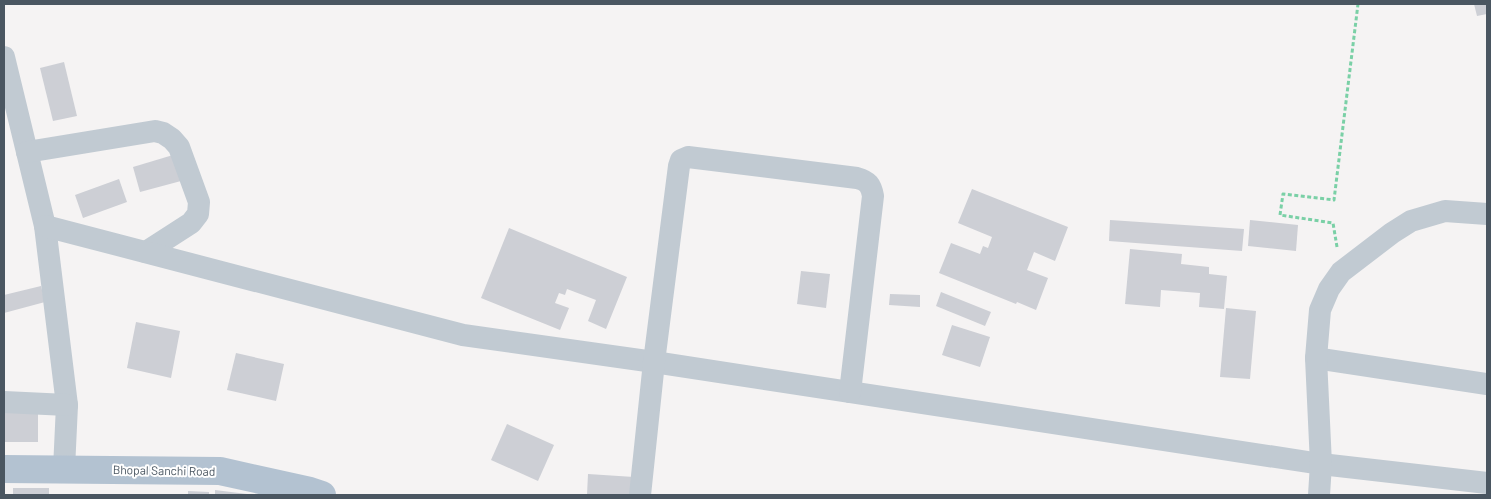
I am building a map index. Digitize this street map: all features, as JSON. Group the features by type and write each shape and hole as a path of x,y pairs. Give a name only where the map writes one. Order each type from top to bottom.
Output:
{"main road":[{"name":"Bhopal Sanchi Road","path":"4,469 220,471 314,494"}],"street":[{"path":"4,57 45,226 67,405 64,469"},
{"path":"27,152 155,131 163,133 172,139 179,147 199,202 198,214 191,223 146,252"},
{"path":"640,495 654,362 681,160 688,157 858,178 871,186 873,196 850,392"},
{"path":"1319,495 1321,464 1316,358 1320,310 1329,289 1341,272 1411,221 1445,211 1487,214"},
{"path":"45,226 463,336 654,362 1321,464 1487,482"},
{"path":"1316,358 1487,384"},
{"path":"4,402 67,405"}],"path":[{"path":"1341,272 1333,223 1280,215 1283,194 1334,200 1358,4"}],"building":[{"path":"1474,4 1487,4 1487,14 1477,16"},
{"path":"64,62 77,116 53,121 40,68"},
{"path":"173,155 181,181 140,192 133,167"},
{"path":"119,179 127,202 83,218 75,195"},
{"path":"972,189 1068,227 1055,261 1034,252 1027,270 1048,278 1036,310 1017,302 1016,304 939,273 951,243 980,254 983,246 988,248 992,237 958,223"},
{"path":"1110,220 1244,229 1242,251 1109,241"},
{"path":"1250,220 1298,225 1296,251 1248,246"},
{"path":"509,228 627,277 606,329 588,321 596,300 567,289 565,295 559,293 555,303 569,308 560,330 481,298"},
{"path":"1130,249 1182,254 1181,264 1209,267 1209,274 1227,276 1224,309 1199,307 1200,293 1161,290 1160,307 1125,304"},
{"path":"801,271 830,274 826,308 797,304"},
{"path":"41,286 45,302 4,313 4,295"},
{"path":"941,292 991,312 985,326 936,306"},
{"path":"890,294 920,295 920,307 889,305"},
{"path":"1226,308 1256,311 1250,379 1220,377"},
{"path":"136,322 180,331 171,378 127,368"},
{"path":"952,325 990,337 980,367 942,355"},
{"path":"236,353 284,364 276,401 227,390"},
{"path":"4,409 38,409 38,442 4,442"},
{"path":"507,424 554,445 538,481 491,460"},
{"path":"588,474 634,477 633,495 587,495"},
{"path":"13,488 49,488 49,495 13,495"},
{"path":"215,490 247,494 247,495 215,495"},
{"path":"188,491 209,492 209,495 188,495"}]}
